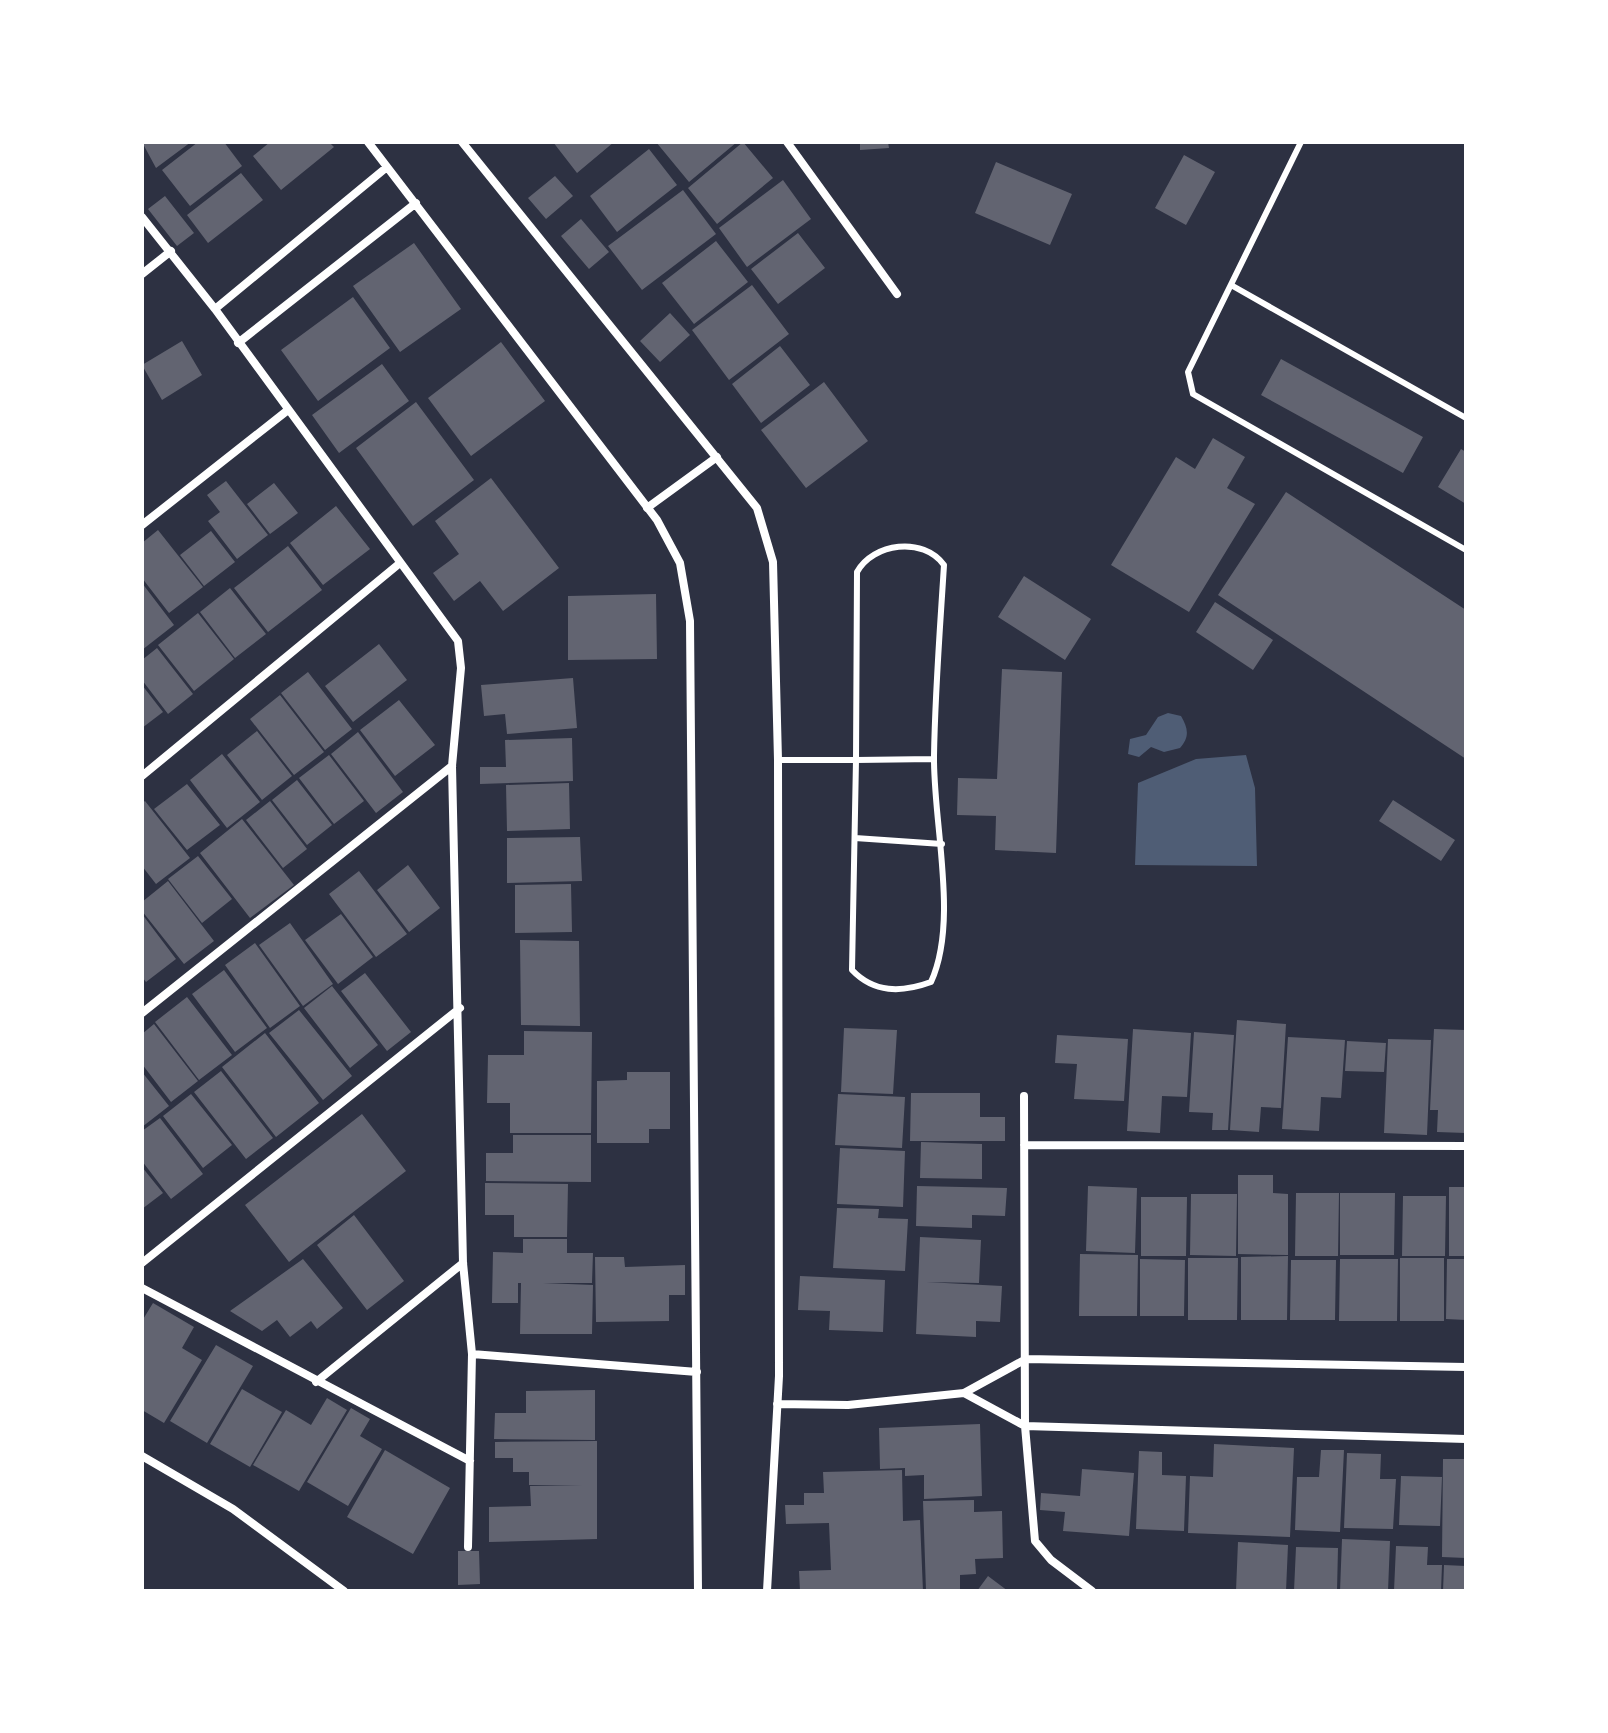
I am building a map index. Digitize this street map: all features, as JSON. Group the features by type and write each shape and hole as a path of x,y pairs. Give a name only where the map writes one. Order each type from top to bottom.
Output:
{"street":[{"path":"368,142 647,508 680,563 690,621 698,1591"},
{"path":"462,142 757,508 773,562 778,760 777,1404 767,1591"},
{"path":"787,142 897,294"},
{"path":"215,309 387,167"},
{"path":"238,343 416,203"},
{"path":"142,217 215,309 458,641 461,668 452,766 460,1008 463,1263 472,1354 468,1547"},
{"path":"142,274 171,251"},
{"path":"142,525 288,410"},
{"path":"647,508 717,457"},
{"path":"142,776 400,563"},
{"path":"142,1013 452,766"},
{"path":"142,1263 460,1008"},
{"path":"1024,1096 1025,1426 1035,1541 1051,1560 1092,1591"},
{"path":"1024,1145 1466,1146"},
{"path":"316,1382 463,1263"},
{"path":"142,1288 470,1461"},
{"path":"472,1354 697,1372"},
{"path":"777,1404 848,1405 964,1393 1026,1359 1466,1367"},
{"path":"964,1393 1025,1426 1466,1439"},
{"path":"142,1456 233,1509 344,1591"}],"lane":[{"path":"1301,142 1188,372 1193,394 1466,550"},
{"path":"1231,285 1466,418"},
{"path":"887,548 919,548 935,553 944,565 934,759 942,844 941,959 931,982 914,988 866,984 852,970 856,760 854,584 865,558 887,548"},
{"path":"778,760 934,759"},
{"path":"855,838 942,844"}],"water":[{"path":"1168,713 1181,716 1185,725 1187,736 1180,748 1164,752 1151,747 1139,757 1128,754 1130,739 1146,735 1158,717"},
{"path":"1246,755 1255,788 1257,866 1135,865 1138,783 1196,759"}],"building":[{"path":"142,142 191,142 156,168"},
{"path":"198,142 224,142 242,166 190,206 162,170"},
{"path":"270,142 329,142 334,147 281,190 253,156"},
{"path":"553,142 614,142 577,173"},
{"path":"656,142 737,142 689,182"},
{"path":"743,142 773,178 717,224 688,188"},
{"path":"860,142 888,142 889,148 860,150"},
{"path":"649,149 677,185 617,232 590,196"},
{"path":"1184,155 1215,172 1186,225 1155,208"},
{"path":"996,162 1072,194 1050,245 975,213"},
{"path":"241,173 263,200 208,243 187,215"},
{"path":"555,176 573,196 546,219 528,198"},
{"path":"783,180 811,219 747,267 719,228"},
{"path":"683,190 716,234 642,290 608,246"},
{"path":"165,196 194,233 177,246 148,209"},
{"path":"581,219 609,252 589,269 561,236"},
{"path":"798,233 825,268 778,304 751,269"},
{"path":"716,241 748,282 694,324 662,283"},
{"path":"414,243 461,309 400,352 353,286"},
{"path":"752,285 789,334 729,380 692,330"},
{"path":"353,297 390,348 318,401 281,350"},
{"path":"670,313 690,335 660,362 640,341"},
{"path":"182,341 202,375 162,400 142,365"},
{"path":"501,342 545,401 471,456 428,398"},
{"path":"780,346 810,385 761,423 732,384"},
{"path":"1281,359 1423,437 1403,473 1261,395"},
{"path":"382,364 409,401 339,453 312,415"},
{"path":"824,382 868,441 806,488 761,430"},
{"path":"416,402 474,480 413,526 356,448"},
{"path":"1213,438 1245,457 1227,488 1255,504 1189,612 1111,565 1176,457 1195,469"},
{"path":"1461,449 1466,452 1466,504 1438,487"},
{"path":"491,478 559,568 503,611 480,581 454,601 433,573 459,554 435,521"},
{"path":"226,481 268,535 237,559 208,521 220,512 207,495"},
{"path":"274,483 298,513 270,534 247,504"},
{"path":"1286,492 1466,610 1466,759 1218,595"},
{"path":"336,506 370,549 323,585 290,543"},
{"path":"158,530 203,587 169,613 142,578 142,543"},
{"path":"211,531 235,562 204,586 180,555"},
{"path":"288,546 322,590 268,632 234,588"},
{"path":"1024,576 1091,619 1065,660 998,617"},
{"path":"142,583 174,625 142,650"},
{"path":"230,588 266,634 235,658 200,612"},
{"path":"656,594 657,659 568,660 568,596"},
{"path":"1215,602 1273,640 1253,670 1196,632"},
{"path":"198,613 234,659 194,691 158,645"},
{"path":"379,644 407,680 353,722 325,686"},
{"path":"157,648 193,694 168,714 142,680 142,660"},
{"path":"1002,669 1062,672 1056,853 995,850 996,816 957,815 958,778 997,779"},
{"path":"308,672 352,729 325,750 281,693"},
{"path":"573,678 577,728 507,734 505,714 484,716 481,685"},
{"path":"142,685 163,712 142,728"},
{"path":"280,695 324,752 294,775 250,719"},
{"path":"399,700 435,745 395,776 360,730"},
{"path":"257,731 292,776 262,800 227,755"},
{"path":"358,732 403,792 376,813 331,754"},
{"path":"572,738 573,781 480,784 480,767 506,767 505,740"},
{"path":"222,754 260,802 227,828 190,780"},
{"path":"329,755 364,801 334,824 299,778"},
{"path":"297,780 332,825 307,845 272,800"},
{"path":"569,783 570,829 507,831 506,785"},
{"path":"187,784 220,825 187,850 154,809"},
{"path":"1393,800 1455,840 1441,861 1379,821"},
{"path":"145,801 190,858 156,884 142,866 142,803"},
{"path":"270,801 307,849 283,868 246,820"},
{"path":"242,819 294,885 250,918 200,853"},
{"path":"580,837 582,881 507,883 507,838"},
{"path":"198,856 232,899 202,923 168,879"},
{"path":"408,865 440,908 409,932 377,890"},
{"path":"359,871 407,934 376,957 329,894"},
{"path":"168,881 214,941 184,964 142,911 142,902"},
{"path":"571,884 572,932 515,933 515,885"},
{"path":"142,914 176,959 146,982 142,977"},
{"path":"341,914 373,957 338,984 305,940"},
{"path":"290,923 333,984 303,1006 259,945"},
{"path":"520,940 579,941 580,1026 521,1025"},
{"path":"255,943 300,1006 270,1028 225,965"},
{"path":"224,970 267,1028 235,1052 192,994"},
{"path":"365,973 411,1032 387,1051 341,991"},
{"path":"332,986 378,1045 350,1068 304,1008"},
{"path":"187,997 232,1055 199,1080 155,1022"},
{"path":"299,1010 352,1076 323,1100 269,1033"},
{"path":"1237,1020 1286,1024 1281,1108 1261,1107 1259,1132 1230,1130"},
{"path":"154,1024 198,1081 171,1102 142,1064 142,1034"},
{"path":"844,1028 897,1030 893,1094 841,1092"},
{"path":"1133,1029 1191,1033 1187,1097 1162,1096 1160,1133 1127,1131"},
{"path":"1434,1029 1466,1030 1466,1133 1437,1132 1438,1110 1430,1110"},
{"path":"524,1031 592,1032 591,1133 510,1133 510,1103 487,1103 488,1055 524,1055"},
{"path":"1194,1032 1234,1035 1228,1130 1212,1130 1213,1113 1189,1112"},
{"path":"265,1033 319,1103 276,1137 222,1067"},
{"path":"1057,1035 1128,1039 1124,1101 1074,1099 1077,1064 1055,1063"},
{"path":"1288,1037 1345,1040 1341,1098 1321,1097 1319,1131 1282,1129"},
{"path":"1388,1039 1431,1040 1427,1135 1384,1133"},
{"path":"1347,1041 1386,1043 1384,1072 1345,1071"},
{"path":"221,1071 273,1138 246,1159 194,1092"},
{"path":"142,1072 169,1106 142,1127"},
{"path":"627,1072 670,1072 670,1129 649,1129 649,1143 597,1143 597,1081 627,1080"},
{"path":"911,1093 980,1093 980,1117 1005,1117 1005,1141 910,1141"},
{"path":"191,1094 232,1145 203,1168 163,1116"},
{"path":"838,1094 905,1097 902,1148 835,1145"},
{"path":"362,1114 406,1171 289,1262 245,1205"},
{"path":"160,1118 203,1174 171,1199 142,1161 142,1131"},
{"path":"513,1135 591,1135 591,1182 486,1181 486,1153 513,1153"},
{"path":"921,1142 982,1144 982,1179 920,1178"},
{"path":"840,1148 905,1151 903,1207 837,1204"},
{"path":"142,1167 163,1193 142,1209"},
{"path":"1238,1175 1273,1175 1273,1193 1288,1194 1288,1255 1238,1254"},
{"path":"485,1183 568,1184 567,1237 514,1237 514,1215 485,1215"},
{"path":"917,1186 1007,1188 1005,1216 972,1215 972,1228 916,1226"},
{"path":"1088,1186 1137,1188 1135,1253 1086,1251"},
{"path":"1449,1187 1466,1187 1466,1256 1449,1256"},
{"path":"1296,1193 1339,1193 1338,1256 1295,1256"},
{"path":"1340,1193 1395,1193 1394,1255 1340,1255"},
{"path":"1191,1194 1237,1194 1236,1256 1190,1255"},
{"path":"1403,1196 1446,1196 1445,1256 1402,1256"},
{"path":"1141,1197 1187,1197 1186,1256 1141,1256"},
{"path":"837,1208 879,1209 878,1218 908,1219 905,1271 833,1268"},
{"path":"354,1215 404,1281 367,1310 317,1245"},
{"path":"920,1237 981,1240 979,1283 926,1282 1002,1286 1000,1322 976,1321 976,1337 916,1334"},
{"path":"523,1239 567,1239 567,1253 593,1253 592,1283 543,1283 593,1285 592,1334 520,1334 521,1283 518,1283 518,1303 492,1303 493,1252 523,1253"},
{"path":"1080,1254 1138,1255 1137,1316 1079,1316"},
{"path":"1288,1256 1287,1320 1241,1320 1241,1257"},
{"path":"595,1257 624,1257 625,1267 685,1265 685,1295 669,1295 669,1321 596,1322"},
{"path":"1188,1258 1238,1258 1237,1320 1188,1320"},
{"path":"1400,1258 1444,1258 1444,1321 1400,1321"},
{"path":"303,1259 343,1308 317,1329 311,1321 290,1337 277,1320 262,1331 230,1311"},
{"path":"1140,1259 1185,1260 1184,1316 1140,1316"},
{"path":"1340,1259 1398,1259 1397,1321 1339,1321"},
{"path":"1447,1259 1466,1259 1466,1320 1446,1319"},
{"path":"1291,1260 1336,1260 1335,1320 1290,1320"},
{"path":"800,1276 885,1280 883,1332 829,1330 830,1311 798,1310"},
{"path":"153,1303 194,1327 182,1348 202,1360 164,1423 142,1410 142,1321"},
{"path":"216,1345 253,1366 207,1443 170,1421"},
{"path":"242,1389 282,1412 250,1467 210,1444"},
{"path":"595,1390 595,1440 494,1439 495,1413 526,1413 526,1391"},
{"path":"327,1398 347,1410 299,1491 253,1465 286,1410 311,1425"},
{"path":"351,1408 370,1419 360,1436 382,1449 348,1506 307,1482"},
{"path":"980,1424 982,1496 924,1499 924,1475 905,1476 905,1468 880,1469 879,1428"},
{"path":"597,1441 597,1539 489,1542 489,1507 531,1506 530,1486 582,1485 529,1485 529,1472 513,1472 513,1458 495,1458 495,1442"},
{"path":"1214,1444 1294,1448 1290,1537 1188,1533 1190,1476 1213,1477"},
{"path":"385,1450 450,1488 413,1554 347,1517"},
{"path":"1321,1450 1344,1450 1340,1532 1295,1530 1297,1477 1319,1477"},
{"path":"1139,1451 1162,1452 1162,1475 1186,1476 1184,1531 1136,1529"},
{"path":"1347,1453 1381,1454 1380,1479 1396,1479 1393,1529 1344,1528"},
{"path":"1443,1459 1466,1459 1466,1558 1442,1557"},
{"path":"1082,1469 1134,1473 1129,1536 1063,1531 1065,1512 1040,1510 1041,1493 1080,1496"},
{"path":"902,1470 903,1521 920,1520 923,1591 800,1591 799,1571 831,1570 829,1523 786,1524 785,1505 804,1505 804,1493 824,1493 823,1472"},
{"path":"1401,1476 1442,1477 1440,1526 1399,1525"},
{"path":"974,1500 974,1512 1002,1511 1003,1558 975,1559 976,1574 960,1575 960,1590 926,1591 923,1501"},
{"path":"1342,1539 1390,1541 1388,1591 1340,1591"},
{"path":"1238,1542 1288,1545 1286,1591 1236,1591"},
{"path":"1396,1546 1428,1547 1427,1565 1442,1565 1441,1591 1394,1591"},
{"path":"1296,1547 1338,1548 1337,1591 1294,1591"},
{"path":"458,1551 479,1551 480,1584 458,1585"},
{"path":"1444,1565 1466,1566 1466,1591 1443,1591"},
{"path":"988,1576 1008,1591 977,1591"}]}
